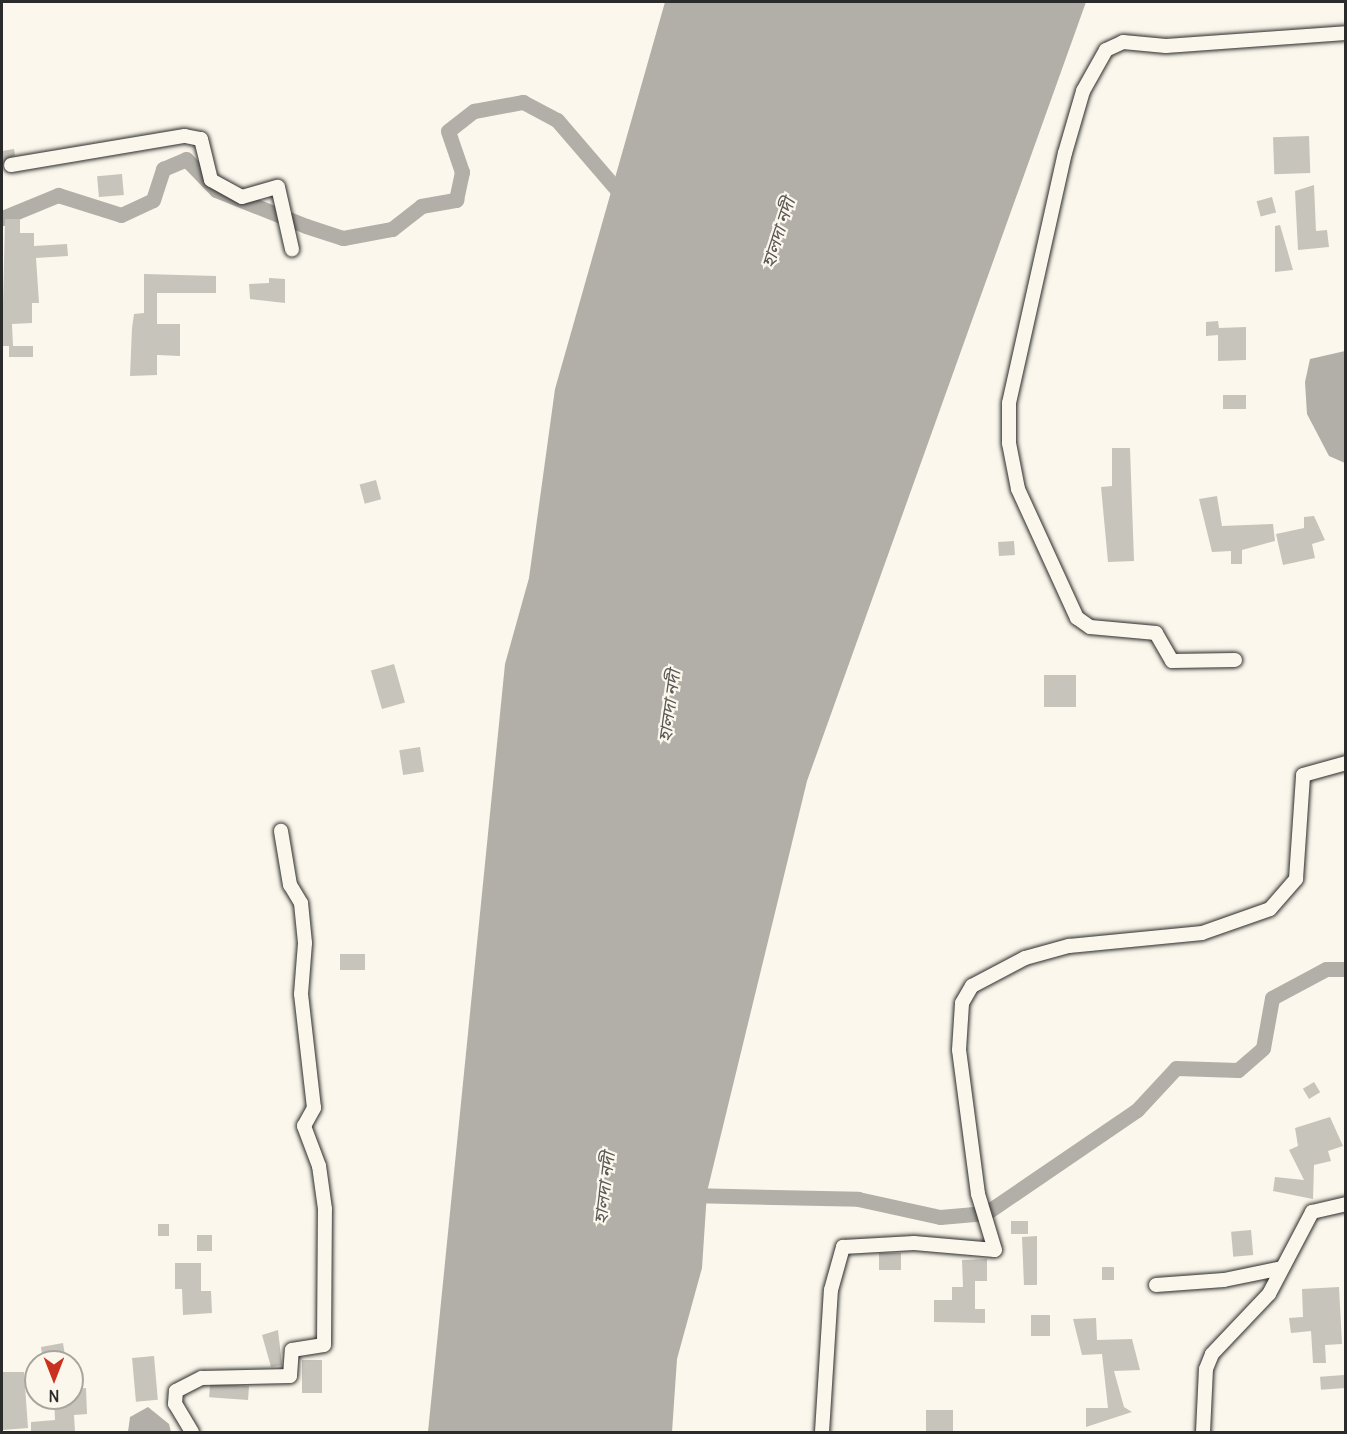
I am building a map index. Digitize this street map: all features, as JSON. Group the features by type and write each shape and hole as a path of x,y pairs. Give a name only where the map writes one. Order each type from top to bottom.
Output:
{"street":[{"path":"1235,660 1172,661 1156,633 1090,627 1077,618 1018,489 1009,442 1009,403 1065,153 1083,90 1106,50 1123,42 1166,46 1346,33"},
{"path":"11,165 185,136 201,139 211,180 242,197 278,187 292,249"},
{"path":"822,1432 831,1290 843,1247 914,1243 995,1250 978,1194 959,1050 962,1003 972,986 1025,958 1070,946 1203,933 1270,909 1296,879 1303,775 1346,763"},
{"path":"192,1432 176,1404 176,1391 202,1378 290,1376 292,1350 324,1345 325,1209 319,1166 304,1126 314,1108 301,994 305,944 301,903 290,885 282,831"},
{"path":"1203,1432 1206,1369 1212,1354 1269,1294 1312,1212 1346,1204"},
{"path":"1156,1286 1224,1280 1282,1268"}],"water":[{"name":"হালদা নদী","path":"665,2 1086,2 807,781 707,1192 702,1268 677,1359 672,1432 428,1432 505,664 529,578 555,389"},
{"path":"1346,351 1345,463 1329,456 1307,414 1305,382 1310,359"},
{"path":"148,1407 169,1424 171,1432 128,1432 130,1417"}],"building":[{"path":"1309,136 1310,173 1274,174 1273,137"},
{"path":"14,149 15,155 2,165 2,151"},
{"path":"122,174 124,195 99,197 97,176"},
{"path":"1314,185 1316,231 1327,230 1329,247 1298,250 1295,191"},
{"path":"1272,197 1276,212 1261,217 1257,201"},
{"path":"5,219 20,219 20,233 34,233 34,246 67,244 68,256 36,258 39,303 32,303 32,323 12,324 13,346 2,346"},
{"path":"1280,225 1293,270 1275,272 1275,226"},
{"path":"144,274 216,276 216,293 157,293 157,324 180,324 180,356 157,355 157,375 130,376 134,314 144,313"},
{"path":"269,278 285,279 285,303 250,299 249,284 269,283"},
{"path":"1218,321 1219,328 1246,327 1246,360 1218,361 1218,335 1206,336 1206,322"},
{"path":"9,346 33,346 33,357 9,357"},
{"path":"1223,395 1246,395 1246,409 1223,409"},
{"path":"1112,448 1130,448 1134,561 1108,562 1101,487 1112,486"},
{"path":"376,480 381,499 365,504 360,484"},
{"path":"1217,496 1222,526 1273,524 1275,541 1242,550 1242,564 1231,564 1231,551 1212,552 1199,499"},
{"path":"1314,516 1325,540 1312,544 1315,558 1283,565 1276,534 1304,528 1304,517"},
{"path":"1014,541 1015,555 999,556 998,542"},
{"path":"394,664 405,702 382,709 371,671"},
{"path":"1044,675 1076,675 1076,707 1044,707"},
{"path":"420,747 424,772 403,775 399,750"},
{"path":"340,954 365,954 365,970 340,970"},
{"path":"1314,1082 1320,1092 1309,1099 1303,1089"},
{"path":"1330,1117 1343,1146 1328,1151 1331,1161 1314,1165 1313,1199 1273,1191 1275,1177 1304,1180 1289,1150 1298,1146 1295,1128"},
{"path":"1011,1221 1028,1221 1028,1234 1011,1234"},
{"path":"158,1224 169,1224 169,1236 158,1236"},
{"path":"1251,1230 1253,1255 1233,1257 1231,1232"},
{"path":"197,1235 212,1235 212,1251 197,1251"},
{"path":"1037,1236 1037,1285 1024,1285 1022,1237"},
{"path":"879,1253 901,1253 901,1270 879,1270"},
{"path":"987,1259 987,1281 975,1281 975,1309 985,1309 985,1323 934,1322 934,1300 952,1300 952,1287 963,1287 962,1260"},
{"path":"175,1263 201,1263 201,1291 211,1291 212,1313 183,1315 182,1289 175,1289"},
{"path":"1102,1267 1114,1267 1114,1280 1102,1280"},
{"path":"1339,1287 1342,1344 1325,1345 1326,1363 1313,1363 1311,1331 1291,1333 1289,1318 1303,1317 1302,1289"},
{"path":"1031,1315 1050,1315 1050,1336 1031,1336"},
{"path":"1096,1318 1097,1340 1132,1339 1140,1370 1114,1371 1124,1407 1132,1412 1086,1427 1086,1408 1108,1408 1102,1354 1082,1355 1073,1319"},
{"path":"278,1330 282,1365 271,1367 262,1335"},
{"path":"63,1343 64,1350 41,1350 41,1347"},
{"path":"154,1356 158,1400 136,1402 132,1358"},
{"path":"302,1360 322,1360 322,1393 302,1393"},
{"path":"2,1372 24,1372 24,1410 27,1410 28,1428 2,1430"},
{"path":"1344,1375 1345,1388 1321,1390 1320,1377"},
{"path":"210,1383 249,1386 248,1400 209,1397"},
{"path":"84,1388 86,1388 87,1414 74,1415 75,1432 31,1432 31,1422 55,1420 55,1410 84,1410"},
{"path":"926,1410 953,1410 953,1432 926,1432"}],"waterway":[{"path":"2,218 58,195 121,215 153,200 163,169 186,159 216,190 306,226 343,238 392,229 421,206 456,200 462,172 448,131 474,111 523,102 557,120 625,199"},
{"path":"688,1195 858,1199 940,1217 986,1213 1137,1110 1176,1068 1238,1070 1263,1048 1272,998 1326,969 1346,969"}]}
